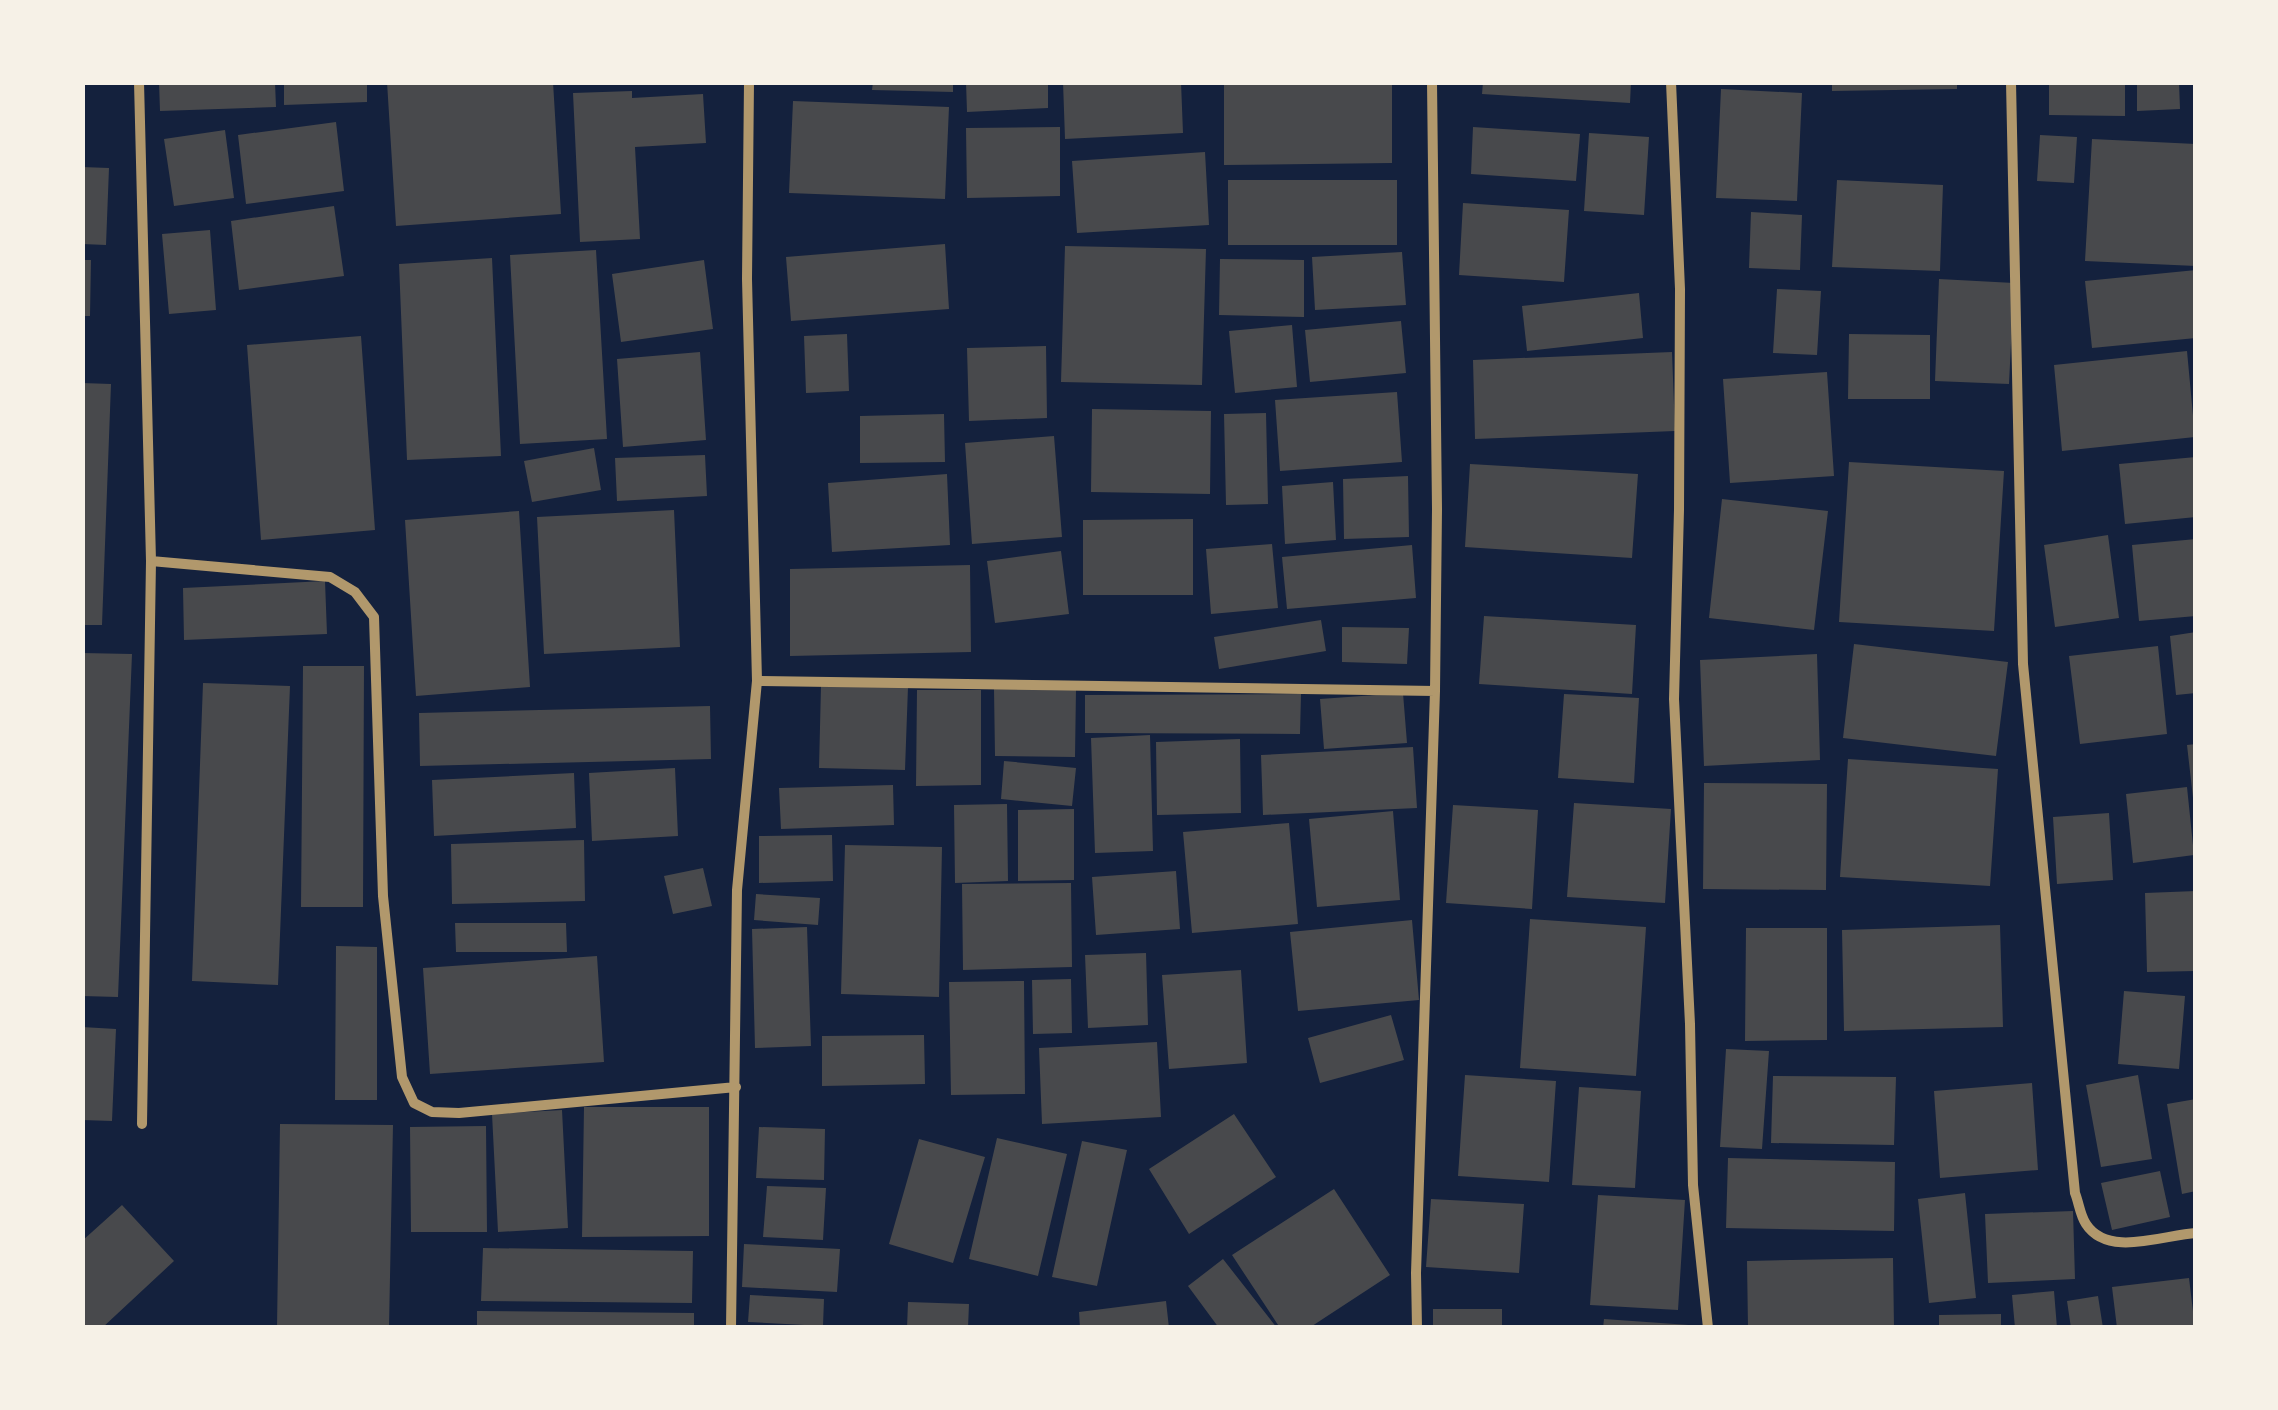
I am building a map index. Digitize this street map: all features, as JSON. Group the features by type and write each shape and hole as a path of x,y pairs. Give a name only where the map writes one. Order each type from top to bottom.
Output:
{"street":[{"path":"139,82 150,561 142,1124"},
{"path":"731,1328 737,890 757,681 747,279 749,82"},
{"path":"1417,1328 1437,510 1432,82"},
{"path":"1671,82 1680,289 1680,510 1674,699 1690,1024 1693,1185 1708,1328"},
{"path":"2011,82 2024,664 2076,1193 2086,1224 2096,1235 2110,1241 2196,1233"},
{"path":"150,561 330,576 355,592 374,616 383,896 402,1077 414,1104 432,1112 459,1113 736,1087"},
{"path":"757,681 1434,691"}],"building":[{"path":"159,82 275,82 276,107 160,111"},
{"path":"284,82 367,82 367,102 284,105"},
{"path":"387,82 553,82 561,214 396,226"},
{"path":"873,82 953,82 953,92 872,90"},
{"path":"966,82 1048,82 1048,108 967,112"},
{"path":"1063,82 1181,82 1183,133 1065,139"},
{"path":"1224,82 1392,82 1392,163 1224,165"},
{"path":"1483,82 1631,82 1630,103 1482,94"},
{"path":"1832,82 1957,82 1957,89 1832,91"},
{"path":"2049,82 2125,82 2125,116 2049,115"},
{"path":"2137,82 2179,82 2180,109 2137,111"},
{"path":"1721,89 1802,93 1797,201 1716,198"},
{"path":"632,91 632,98 703,94 706,143 635,147 640,239 580,242 573,93"},
{"path":"793,101 949,107 945,199 789,193"},
{"path":"336,122 344,191 246,204 238,135"},
{"path":"1060,127 1060,196 967,198 966,128"},
{"path":"1473,127 1580,134 1576,181 1471,174"},
{"path":"225,130 234,198 174,206 164,139"},
{"path":"1589,133 1649,137 1644,215 1584,211"},
{"path":"2040,135 2077,137 2074,183 2037,181"},
{"path":"2092,139 2196,144 2196,266 2085,261"},
{"path":"1205,152 1209,225 1077,233 1072,161"},
{"path":"82,167 109,168 106,245 82,244"},
{"path":"1228,180 1397,180 1397,245 1228,245"},
{"path":"1837,180 1943,185 1940,271 1832,267"},
{"path":"1463,203 1569,210 1564,282 1459,275"},
{"path":"334,206 344,276 239,290 231,221"},
{"path":"1751,212 1802,215 1800,270 1749,268"},
{"path":"210,230 216,310 169,314 162,234"},
{"path":"945,244 949,309 791,321 786,257"},
{"path":"1065,246 1206,249 1202,385 1061,382"},
{"path":"596,250 607,439 520,444 510,255"},
{"path":"1402,252 1406,305 1315,310 1312,257"},
{"path":"492,258 501,456 407,460 399,264"},
{"path":"1220,259 1304,260 1304,317 1219,315"},
{"path":"82,260 91,260 90,316 82,316"},
{"path":"704,260 713,329 621,342 612,274"},
{"path":"2196,270 2196,338 2092,348 2085,281"},
{"path":"1939,279 2014,283 2009,384 1935,381"},
{"path":"1777,289 1821,291 1817,355 1773,353"},
{"path":"1639,293 1643,338 1527,351 1522,306"},
{"path":"1401,321 1406,373 1310,382 1305,330"},
{"path":"1292,325 1297,387 1235,393 1229,331"},
{"path":"847,334 849,391 806,393 804,336"},
{"path":"1849,334 1930,335 1930,399 1848,399"},
{"path":"361,336 375,530 261,540 247,345"},
{"path":"1046,346 1047,418 969,421 967,348"},
{"path":"2187,351 2195,437 2062,451 2054,365"},
{"path":"700,352 706,440 623,447 617,359"},
{"path":"1672,352 1675,431 1475,439 1473,360"},
{"path":"1827,372 1834,476 1730,483 1723,379"},
{"path":"82,383 111,384 102,625 82,625"},
{"path":"1397,392 1402,462 1280,471 1275,400"},
{"path":"1092,409 1211,411 1210,494 1091,492"},
{"path":"1266,413 1268,504 1226,505 1224,414"},
{"path":"944,414 945,462 860,463 860,416"},
{"path":"1054,436 1062,537 972,544 965,443"},
{"path":"594,448 601,490 532,502 524,461"},
{"path":"705,455 707,496 617,501 615,458"},
{"path":"2196,457 2196,517 2125,524 2119,464"},
{"path":"1849,462 2004,471 1994,631 1839,622"},
{"path":"1470,464 1638,474 1632,558 1465,547"},
{"path":"947,474 950,545 832,552 828,483"},
{"path":"1408,476 1409,537 1344,539 1343,479"},
{"path":"1333,482 1336,540 1285,544 1282,486"},
{"path":"1722,499 1828,511 1814,630 1709,618"},
{"path":"674,510 680,647 544,654 537,517"},
{"path":"519,511 530,687 416,696 405,520"},
{"path":"1193,519 1193,595 1083,595 1083,520"},
{"path":"2108,535 2119,618 2055,627 2044,545"},
{"path":"2196,539 2196,616 2139,621 2132,545"},
{"path":"1272,544 1278,608 1211,614 1206,549"},
{"path":"1412,545 1416,598 1287,609 1282,557"},
{"path":"1061,551 1069,614 995,623 987,561"},
{"path":"970,565 971,652 790,656 790,569"},
{"path":"325,581 327,634 184,640 183,588"},
{"path":"1484,616 1636,625 1632,694 1479,684"},
{"path":"1321,620 1326,651 1219,669 1214,637"},
{"path":"1342,627 1409,628 1407,664 1342,662"},
{"path":"2196,632 2196,693 2176,695 2170,636"},
{"path":"1854,644 2008,662 1996,756 1843,738"},
{"path":"2158,646 2167,734 2080,744 2069,656"},
{"path":"82,653 132,654 118,997 82,996"},
{"path":"1817,654 1820,760 1704,766 1700,660"},
{"path":"303,666 364,666 363,907 301,907"},
{"path":"203,683 290,686 278,985 192,981"},
{"path":"821,686 908,687 905,770 819,768"},
{"path":"994,689 1076,689 1075,757 995,756"},
{"path":"917,690 981,690 981,785 916,786"},
{"path":"1403,693 1407,743 1324,749 1320,699"},
{"path":"1301,694 1300,734 1085,733 1085,695"},
{"path":"1564,694 1639,698 1634,783 1558,778"},
{"path":"710,706 711,759 420,766 419,713"},
{"path":"1150,735 1153,851 1095,853 1091,738"},
{"path":"1240,739 1241,813 1157,815 1156,742"},
{"path":"2196,744 2196,798 2193,798 2187,745"},
{"path":"1413,747 1417,808 1263,815 1261,755"},
{"path":"1848,759 1998,769 1990,886 1840,877"},
{"path":"1004,761 1076,768 1072,806 1001,799"},
{"path":"675,768 678,836 592,841 589,773"},
{"path":"574,773 576,828 434,836 432,780"},
{"path":"1704,783 1827,784 1826,890 1703,889"},
{"path":"893,785 894,825 781,829 779,788"},
{"path":"2187,787 2194,855 2133,863 2126,794"},
{"path":"1574,803 1671,809 1665,903 1567,897"},
{"path":"1007,804 1008,881 955,883 954,805"},
{"path":"1453,805 1538,810 1532,909 1446,903"},
{"path":"1074,809 1074,880 1018,881 1018,810"},
{"path":"1393,811 1400,900 1317,907 1309,819"},
{"path":"2109,813 2113,880 2057,884 2053,817"},
{"path":"1289,823 1298,924 1192,933 1183,832"},
{"path":"832,835 833,881 759,883 759,836"},
{"path":"584,840 585,901 452,904 451,844"},
{"path":"845,845 942,847 939,997 841,994"},
{"path":"703,868 712,906 673,914 664,876"},
{"path":"1176,871 1180,929 1096,935 1092,877"},
{"path":"1071,883 1072,967 963,970 962,884"},
{"path":"2196,891 2196,971 2147,972 2145,893"},
{"path":"756,894 820,898 818,925 754,920"},
{"path":"1530,919 1646,927 1636,1076 1520,1068"},
{"path":"1412,920 1419,1000 1298,1011 1290,932"},
{"path":"455,923 566,923 567,952 456,952"},
{"path":"2000,925 2003,1027 1844,1031 1842,930"},
{"path":"807,927 811,1046 755,1048 752,929"},
{"path":"1746,928 1827,928 1827,1040 1745,1041"},
{"path":"336,946 377,947 377,1100 335,1100"},
{"path":"1146,953 1148,1025 1088,1028 1085,955"},
{"path":"597,956 604,1062 430,1074 423,968"},
{"path":"1241,970 1247,1063 1169,1069 1162,975"},
{"path":"1071,979 1072,1033 1033,1034 1032,980"},
{"path":"1024,981 1025,1094 951,1095 949,982"},
{"path":"2124,991 2185,996 2179,1069 2118,1064"},
{"path":"1391,1015 1404,1060 1320,1083 1308,1038"},
{"path":"82,1027 116,1029 112,1121 82,1120"},
{"path":"924,1035 925,1084 822,1086 822,1036"},
{"path":"1157,1042 1161,1117 1042,1124 1039,1048"},
{"path":"1726,1049 1769,1051 1762,1149 1720,1147"},
{"path":"1465,1075 1556,1081 1549,1182 1458,1176"},
{"path":"2138,1075 2152,1159 2101,1167 2086,1085"},
{"path":"1773,1076 1896,1077 1894,1145 1771,1143"},
{"path":"2032,1083 2038,1170 1940,1178 1934,1091"},
{"path":"1579,1087 1641,1091 1635,1188 1572,1185"},
{"path":"2196,1099 2196,1191 2182,1194 2167,1104"},
{"path":"584,1107 709,1107 709,1236 582,1237"},
{"path":"562,1110 568,1228 498,1232 492,1114"},
{"path":"1234,1114 1276,1177 1189,1234 1149,1169"},
{"path":"280,1124 393,1125 389,1328 277,1328"},
{"path":"486,1126 487,1232 411,1232 410,1127"},
{"path":"759,1127 825,1129 824,1180 756,1178"},
{"path":"997,1138 1067,1154 1038,1276 969,1259"},
{"path":"919,1139 985,1157 953,1263 889,1244"},
{"path":"1082,1141 1127,1150 1097,1286 1052,1277"},
{"path":"1728,1158 1895,1162 1894,1231 1726,1228"},
{"path":"2160,1171 2170,1217 2112,1230 2101,1183"},
{"path":"767,1186 826,1188 823,1240 763,1237"},
{"path":"1334,1189 1390,1275 1309,1328 1280,1328 1232,1255"},
{"path":"1965,1193 1976,1298 1929,1303 1918,1199"},
{"path":"1598,1195 1685,1200 1678,1310 1590,1305"},
{"path":"1431,1199 1524,1204 1519,1273 1426,1267"},
{"path":"122,1205 174,1261 102,1328 82,1328 82,1241"},
{"path":"2073,1211 2075,1279 1988,1283 1985,1214"},
{"path":"744,1244 840,1249 837,1292 742,1287"},
{"path":"483,1248 693,1251 692,1303 481,1301"},
{"path":"1893,1258 1894,1328 1748,1328 1747,1261"},
{"path":"1223,1259 1277,1328 1219,1328 1188,1286"},
{"path":"2189,1278 2195,1328 2117,1328 2112,1287"},
{"path":"2054,1291 2057,1328 2015,1328 2012,1295"},
{"path":"750,1295 824,1299 823,1326 748,1322"},
{"path":"2098,1296 2103,1328 2071,1328 2067,1301"},
{"path":"1166,1301 1169,1328 1080,1328 1079,1312"},
{"path":"908,1302 969,1304 968,1328 907,1328"},
{"path":"1433,1309 1502,1309 1502,1328 1433,1328"},
{"path":"477,1311 694,1313 694,1328 477,1328"},
{"path":"2001,1314 2001,1328 1939,1328 1939,1315"},
{"path":"1604,1319 1689,1325 1689,1328 1603,1328"}]}
